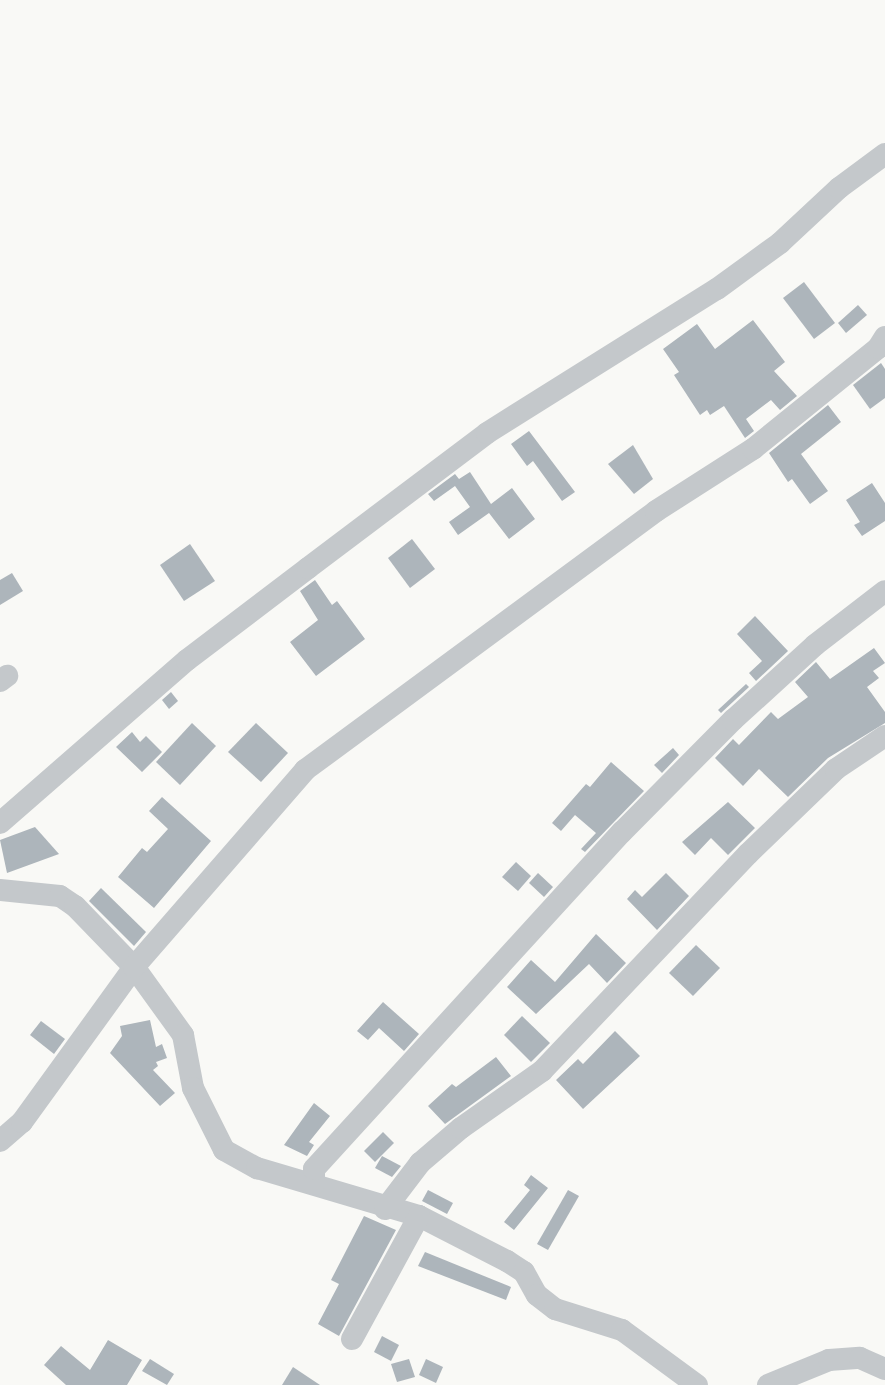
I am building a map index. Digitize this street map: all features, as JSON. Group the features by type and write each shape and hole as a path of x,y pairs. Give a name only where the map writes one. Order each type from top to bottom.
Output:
{"street":[{"path":"0,823 187,660 317,561 487,433 717,289 780,243 839,188 885,154"},
{"path":"0,1141 22,1122 134,967 305,770 656,511 753,449 878,348 885,337"},
{"path":"314,1184 314,1169 622,832 733,720 815,645 885,591"},
{"path":"385,1209 420,1162 460,1128 542,1071 748,854 836,769 885,736"},
{"path":"0,890 60,896 75,906 134,967 183,1035 192,1088 224,1150 257,1168 368,1199 385,1209 419,1216 524,1272 537,1294 555,1309 622,1330 697,1385"},
{"path":"352,1339 419,1216"},
{"path":"768,1385 829,1360 860,1358 882,1362"}],"building":[{"path":"804,282 835,323 814,339 783,298"},
{"path":"858,305 867,315 846,333 838,323"},
{"path":"753,320 785,362 774,371 797,396 780,410 771,400 746,419 754,431 745,438 724,406 710,415 707,410 700,415 674,375 679,372 663,349 697,324 715,349"},
{"path":"881,363 885,369 885,398 870,409 853,385"},
{"path":"828,405 841,422 801,454 828,491 810,504 792,479 788,482 769,453"},
{"path":"529,431 575,492 562,501 533,461 527,466 511,444"},
{"path":"633,445 653,479 634,494 608,464"},
{"path":"470,472 491,504 512,488 535,519 509,539 489,513 458,535 449,522 470,507 455,486 434,501 428,494 455,474 459,479"},
{"path":"872,483 885,503 885,521 862,536 854,525 860,522 846,500"},
{"path":"412,539 435,569 410,588 388,558"},
{"path":"190,544 215,581 184,601 160,565"},
{"path":"12,573 23,591 0,605 0,580"},
{"path":"315,580 332,605 337,601 365,639 316,676 290,642 318,620 300,591"},
{"path":"755,616 788,651 756,681 749,673 762,661 737,634"},
{"path":"874,648 885,663 873,671 879,678 867,687 885,712 885,723 828,758 788,797 759,769 743,786 715,758 733,739 739,745 771,712 778,719 808,697 795,682 816,662 830,679"},
{"path":"746,684 749,687 721,713 718,710"},
{"path":"171,692 178,701 169,709 162,700"},
{"path":"192,723 216,746 180,785 156,762"},
{"path":"256,723 288,753 261,782 228,752"},
{"path":"132,732 140,742 146,736 162,752 142,772 116,747"},
{"path":"673,748 679,755 662,773 654,765"},
{"path":"611,762 644,791 585,852 581,849 596,833 575,815 561,831 552,823 586,784 590,787"},
{"path":"162,797 211,841 154,908 118,877 142,848 147,852 168,829 149,811"},
{"path":"728,802 755,828 728,855 711,838 695,855 682,842"},
{"path":"35,827 59,854 7,873 0,840"},
{"path":"516,862 531,876 518,891 502,877"},
{"path":"538,873 553,887 544,897 529,883"},
{"path":"666,873 689,896 657,930 627,899 635,890 642,897"},
{"path":"101,888 146,932 134,946 89,901"},
{"path":"596,934 626,963 607,983 589,964 536,1014 507,987 531,960 555,982"},
{"path":"696,945 720,968 693,996 669,973"},
{"path":"383,1002 419,1034 404,1051 379,1028 368,1040 357,1031"},
{"path":"522,1016 550,1043 531,1062 504,1035"},
{"path":"150,1020 156,1047 162,1044 167,1058 156,1062 158,1066 153,1070 175,1093 160,1106 110,1053 122,1036 120,1026"},
{"path":"41,1021 65,1039 54,1054 30,1035"},
{"path":"615,1031 640,1056 583,1109 556,1080 578,1059 583,1064"},
{"path":"496,1057 511,1076 445,1124 428,1106 452,1084 456,1087"},
{"path":"314,1103 330,1116 309,1142 314,1145 307,1156 284,1145"},
{"path":"383,1132 394,1143 375,1162 364,1151"},
{"path":"382,1156 401,1166 392,1177 375,1168"},
{"path":"531,1175 548,1188 514,1230 504,1222 530,1190 524,1185"},
{"path":"428,1190 453,1203 447,1214 422,1201"},
{"path":"568,1190 579,1196 548,1250 537,1244"},
{"path":"364,1216 396,1230 339,1336 318,1324 339,1284 331,1280"},
{"path":"425,1252 511,1287 506,1300 418,1266"},
{"path":"382,1336 399,1345 391,1361 374,1352"},
{"path":"108,1340 142,1360 127,1385 66,1385 44,1365 61,1346 90,1370"},
{"path":"150,1359 174,1374 167,1385 142,1371"},
{"path":"409,1359 415,1377 397,1382 391,1364"},
{"path":"426,1359 443,1367 436,1383 419,1375"},
{"path":"293,1367 320,1385 282,1385"}]}
